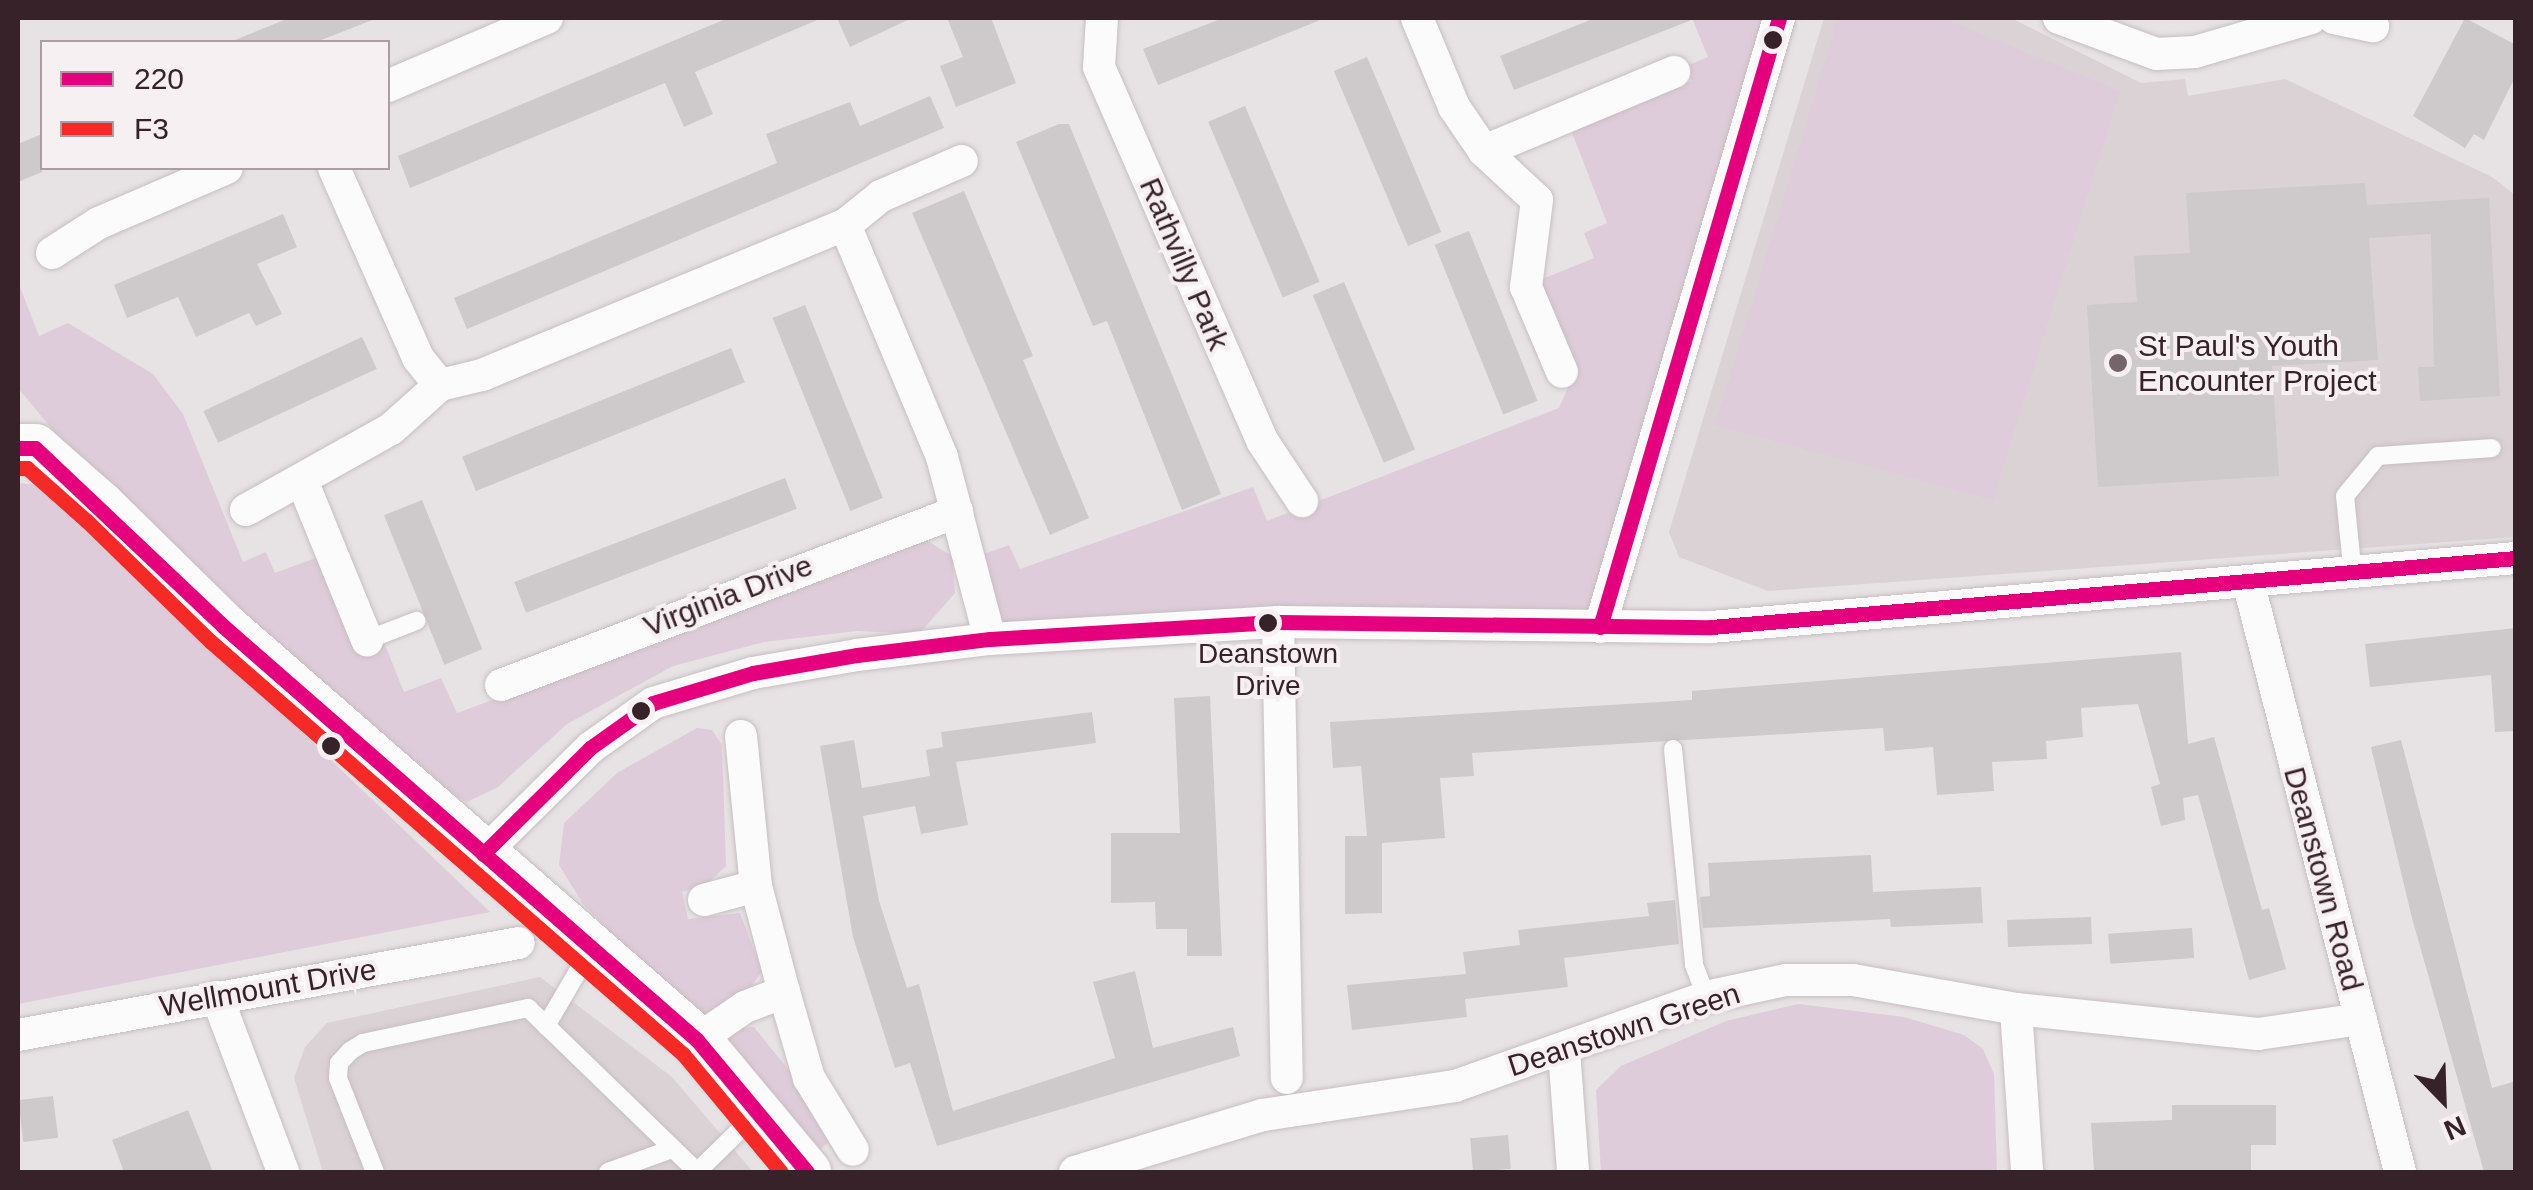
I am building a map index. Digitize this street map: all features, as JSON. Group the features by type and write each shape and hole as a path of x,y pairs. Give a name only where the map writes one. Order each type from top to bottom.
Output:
{"main road":[{"path":"18,448 35,448 101,506 223,626 698,1040 760,1110 807,1172"}],"street":[{"path":"390,85 547,18"},
{"name":"Rathvilly Park","path":"1102,18 1099,66 1262,442 1302,501"},
{"path":"1417,18 1454,107 1484,151 1536,200 1526,287 1562,372"},
{"path":"1600,626 1780,18"},
{"path":"2059,18 2157,54 2195,52 2310,18"},
{"path":"2334,18 2373,26"},
{"path":"1484,151 1674,72"},
{"path":"246,510 303,483 391,429 440,385 482,375 845,225 881,196 962,161"},
{"path":"52,252 99,223 222,170"},
{"path":"335,170 418,358 440,385"},
{"path":"845,225 922,402 957,512 990,639"},
{"path":"303,483 367,640"},
{"name":"Virginia Drive","path":"501,685 957,512"},
{"path":"482,854 590,748 653,703 763,671 990,639 1278,622 1711,627 2248,585 2516,558"},
{"name":"Deanstown Road","path":"2248,585 2400,1172"},
{"path":"1278,622 1287,1078"},
{"path":"741,736 756,886 784,992 809,1078 853,1150"},
{"path":"704,900 756,886"},
{"name":"Wellmount Drive","path":"18,1035 520,943"},
{"name":"Deanstown Green","path":"1075,1172 1263,1115 1455,1086 1564,1051 1706,997 1786,980 1853,980 2016,1009 2258,1034 2360,1019"},
{"path":"698,1040 745,1006 784,992"},
{"path":"217,996 283,1172"},
{"path":"2016,1009 2026,1172"},
{"path":"1564,1051 1574,1172"}],"lane":[{"path":"2353,576 2345,496 2378,456 2492,448"},
{"path":"367,640 416,621"},
{"path":"1673,749 1694,965 1706,997"},
{"path":"546,1026 592,948"},
{"path":"375,1172 338,1078 339,1064 350,1051 363,1042 528,1008 697,1172 760,1110"},
{"path":"608,1172 672,1149"}],"shaded area":[{"path":"1692,18 1779,18 1599,625 992,638 973,558 1009,545 1020,569 1253,487 1267,521 1559,408 1577,366 1540,280 1594,258 1584,233 1607,223 1571,130 1691,81 1686,66 1708,57"},
{"name":"St Paul's Youth Encounter Project","path":"1824,18 2011,18 2141,83 2185,79 2188,96 2285,79 2492,177 2515,195 2515,537 1768,591 1679,557 1669,532"},
{"path":"1838,18 1943,18 2120,91 1993,500 1715,425"},
{"path":"18,282 39,336 68,323 153,374 183,414 243,562 266,552 275,573 318,557 383,640 404,692 441,678 457,713 926,540 952,556 955,593 919,634 857,631 764,642 673,666 567,724 498,787 467,802 409,775 57,435 18,388"},
{"path":"18,483 44,486 490,912 18,1004"},
{"path":"697,728 712,730 722,745 726,866 707,884 682,892 688,919 740,913 762,971 743,999 720,1013 692,1015 583,904 559,865 564,823 617,773"},
{"path":"540,977 672,1077 753,1172 323,1172 294,1078 305,1047 327,1023"},
{"path":"1798,1004 1904,1017 1964,1035 1983,1049 1994,1074 1997,1172 1601,1172 1596,1090 1621,1066 1726,1021"},
{"path":"754,1027 840,1134 811,1156 722,1048 738,1028"}],"building":[{"path":"289,18 375,19 321,40 235,40"},
{"path":"728,18 822,18 695,72 713,114 684,127 665,83 410,188 398,156"},
{"path":"837,18 912,18 850,47"},
{"path":"947,18 991,18 1016,83 956,107 940,66 963,57"},
{"path":"1223,18 1323,19 1158,85 1143,49"},
{"path":"1595,18 1694,19 1514,90 1500,56"},
{"path":"2465,18 2516,45 2516,75 2484,140 2474,134 2465,148 2413,116"},
{"path":"1367,57 1441,232 1408,246 1334,71"},
{"path":"930,96 944,128 467,329 454,298 777,163 766,134 850,102 860,126"},
{"path":"1245,106 1320,282 1283,297 1208,122"},
{"path":"1059,124 1069,124 1221,494 1182,510 1107,321 1093,326 1016,142"},
{"path":"40,135 42,172 18,182 18,144"},
{"path":"2365,183 2367,205 2489,198 2500,396 2420,401 2418,367 2434,367 2431,234 2369,238 2378,360 2272,366 2279,476 2098,487 2087,305 2137,302 2134,256 2190,253 2186,193"},
{"path":"964,191 1033,356 1023,360 1089,518 1050,535 912,213"},
{"path":"283,214 297,247 257,264 282,314 256,326 249,313 196,337 178,297 127,318 114,285"},
{"path":"1469,231 1538,401 1503,415 1435,245"},
{"path":"1344,282 1415,450 1384,463 1313,295"},
{"path":"805,305 883,498 850,511 773,318"},
{"path":"362,337 377,369 218,443 203,411"},
{"path":"731,348 745,382 476,491 462,457"},
{"path":"785,478 797,509 526,613 514,582"},
{"path":"422,500 482,649 444,665 384,515"},
{"path":"2516,628 2516,731 2495,732 2491,675 2370,687 2365,644"},
{"path":"2181,652 2188,744 2214,737 2262,910 2269,908 2286,969 2249,980 2198,795 2183,798 2185,820 2161,826 2151,787 2160,784 2138,704 2081,708 2083,737 2046,741 2047,759 1992,762 1994,791 1937,795 1933,747 1885,751 1883,728 1472,753 1474,776 1440,778 1445,838 1382,843 1382,913 1345,914 1345,836 1367,836 1361,766 1333,768 1330,722 1692,700 1692,691"},
{"path":"1210,696 1222,956 1187,956 1187,929 1156,929 1155,902 1111,903 1111,833 1180,833 1174,698"},
{"path":"1092,712 1096,743 956,762 968,825 921,834 915,806 863,816 879,901 907,988 919,984 953,1111 1115,1058 1093,982 1135,971 1153,1048 1233,1027 1240,1056 937,1146 910,1063 895,1068 853,937 820,746 854,740 862,788 930,776 926,750 943,747 941,732"},
{"path":"2401,740 2492,1088 2516,1081 2516,1172 2484,1172 2412,918 2371,747"},
{"path":"1871,855 1873,892 1981,887 1983,923 1891,927 1890,919 1703,928 1700,897 1710,896 1708,863"},
{"path":"1675,900 1679,944 1564,958 1568,987 1465,999 1467,1017 1352,1030 1347,985 1466,974 1463,952 1520,945 1518,930 1649,916 1647,903"},
{"path":"2091,917 2092,944 2008,947 2007,920"},
{"path":"2192,928 2194,958 2110,964 2108,934"},
{"path":"53,1096 58,1138 23,1142 18,1100"},
{"path":"2172,1105 2276,1105 2276,1145 2251,1145 2251,1172 2094,1172 2091,1123 2172,1120"},
{"path":"188,1110 213,1172 124,1172 112,1140"},
{"path":"1508,1135 1511,1169 1473,1172 1470,1138"}],"transit line":[{"name":"220","path":"1600,627 1779,18"},
{"name":"220","path":"18,448 35,448 223,626 697,1040 807,1172"},
{"name":"F3","path":"18,468 27,468 210,641 683,1054 781,1172"},
{"name":"220","path":"483,854 590,748 653,703 753,673 857,655 990,639 1278,622 1711,627 2516,558"}],"place":[{"name":"St Paul's Youth Encounter Project","path":"2118,363"},
{"name":"Deanstown Drive","path":"1268,623"}]}
